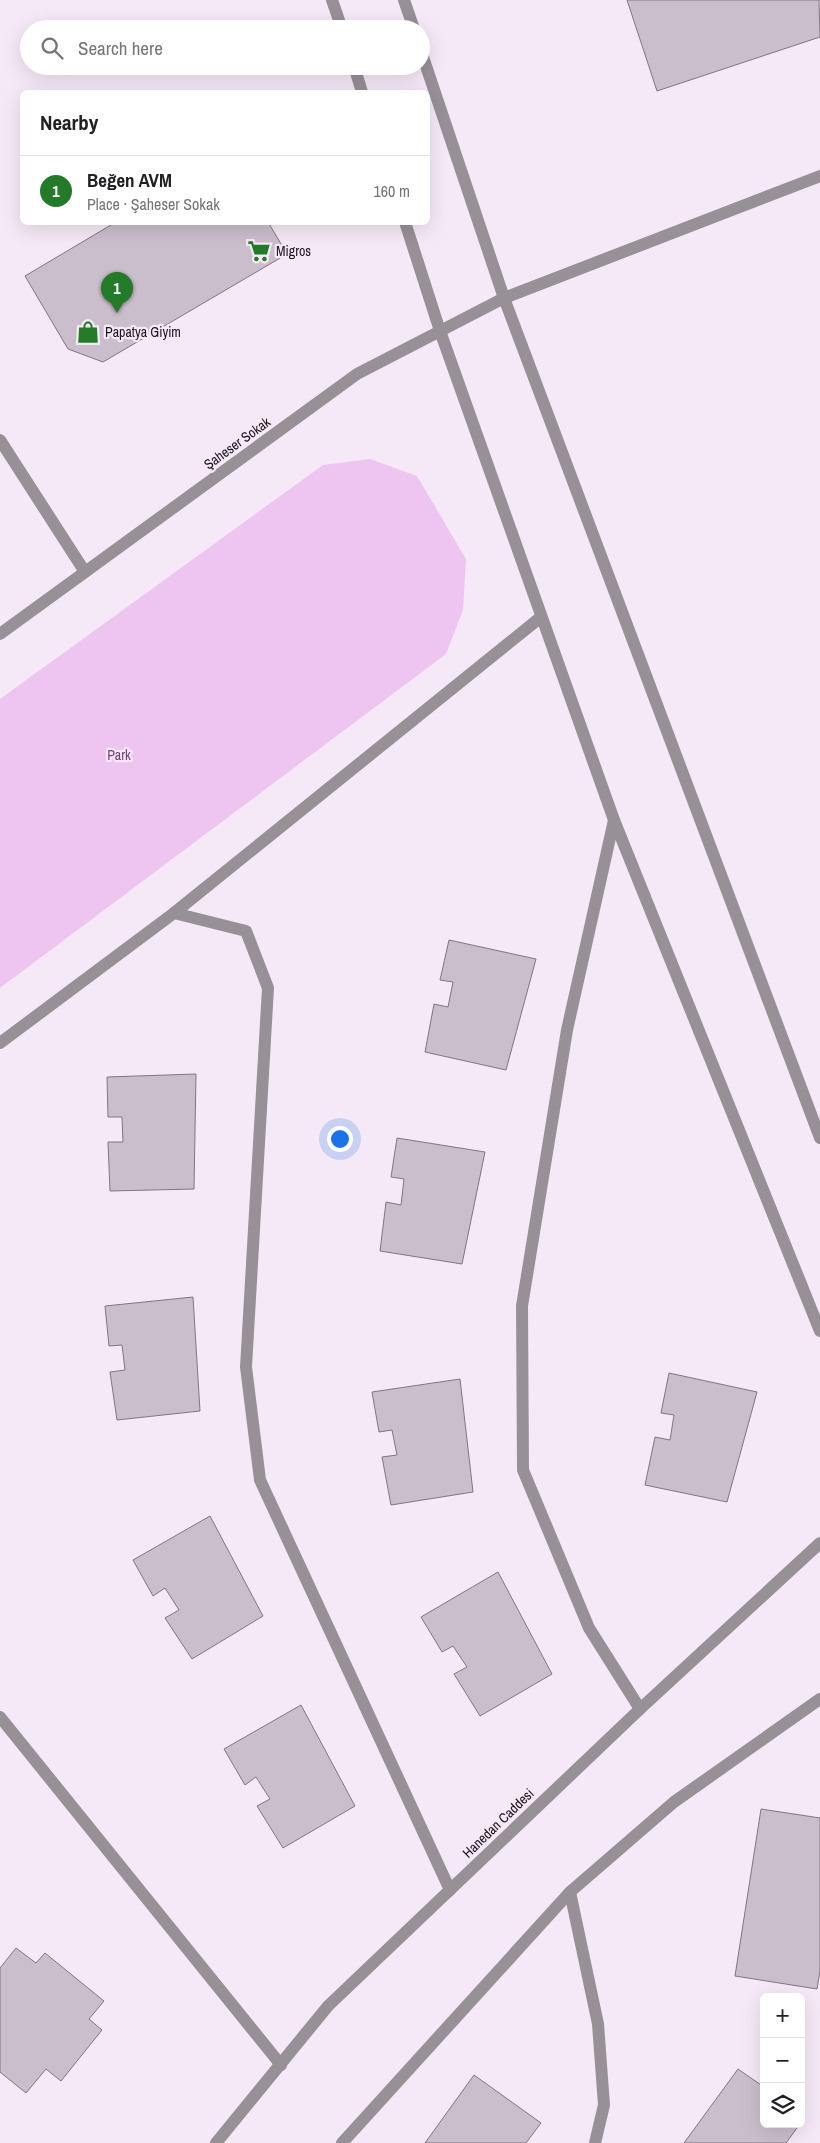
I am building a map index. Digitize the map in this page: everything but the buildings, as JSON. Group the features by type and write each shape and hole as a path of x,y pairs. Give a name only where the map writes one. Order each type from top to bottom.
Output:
{"street":[{"path":"332,0 339,20"},
{"path":"404,0 411,20"},
{"path":"357,75 361,90"},
{"path":"429,75 504,298 820,1138"},
{"name":"Şaheser Sokak","path":"0,634 357,374 504,298 820,176"},
{"path":"406,225 440,331 614,820 820,1331"},
{"path":"0,440 85,572"},
{"path":"0,1043 174,913 541,617"},
{"path":"614,820 567,1030 522,1306 523,1470 589,1628 640,1709"},
{"path":"174,913 246,931 268,988 246,1367 260,1480 450,1890"},
{"name":"Hanedan Caddesi","path":"216,2143 328,2006 640,1709 820,1543"},
{"path":"342,2143 570,1892 674,1802 820,1699"},
{"path":"0,1716 281,2065"},
{"path":"570,1892 598,2024 604,2105 595,2143"}],"green space":[{"name":"Park","path":"370,459 417,476 466,559 463,610 446,654 0,988 0,699 323,465"}],"place":[{"name":"Migros","path":"259,251"},
{"name":"Beğen AVM","path":"117,313"},
{"name":"Papatya Giyim","path":"88,332"}]}
